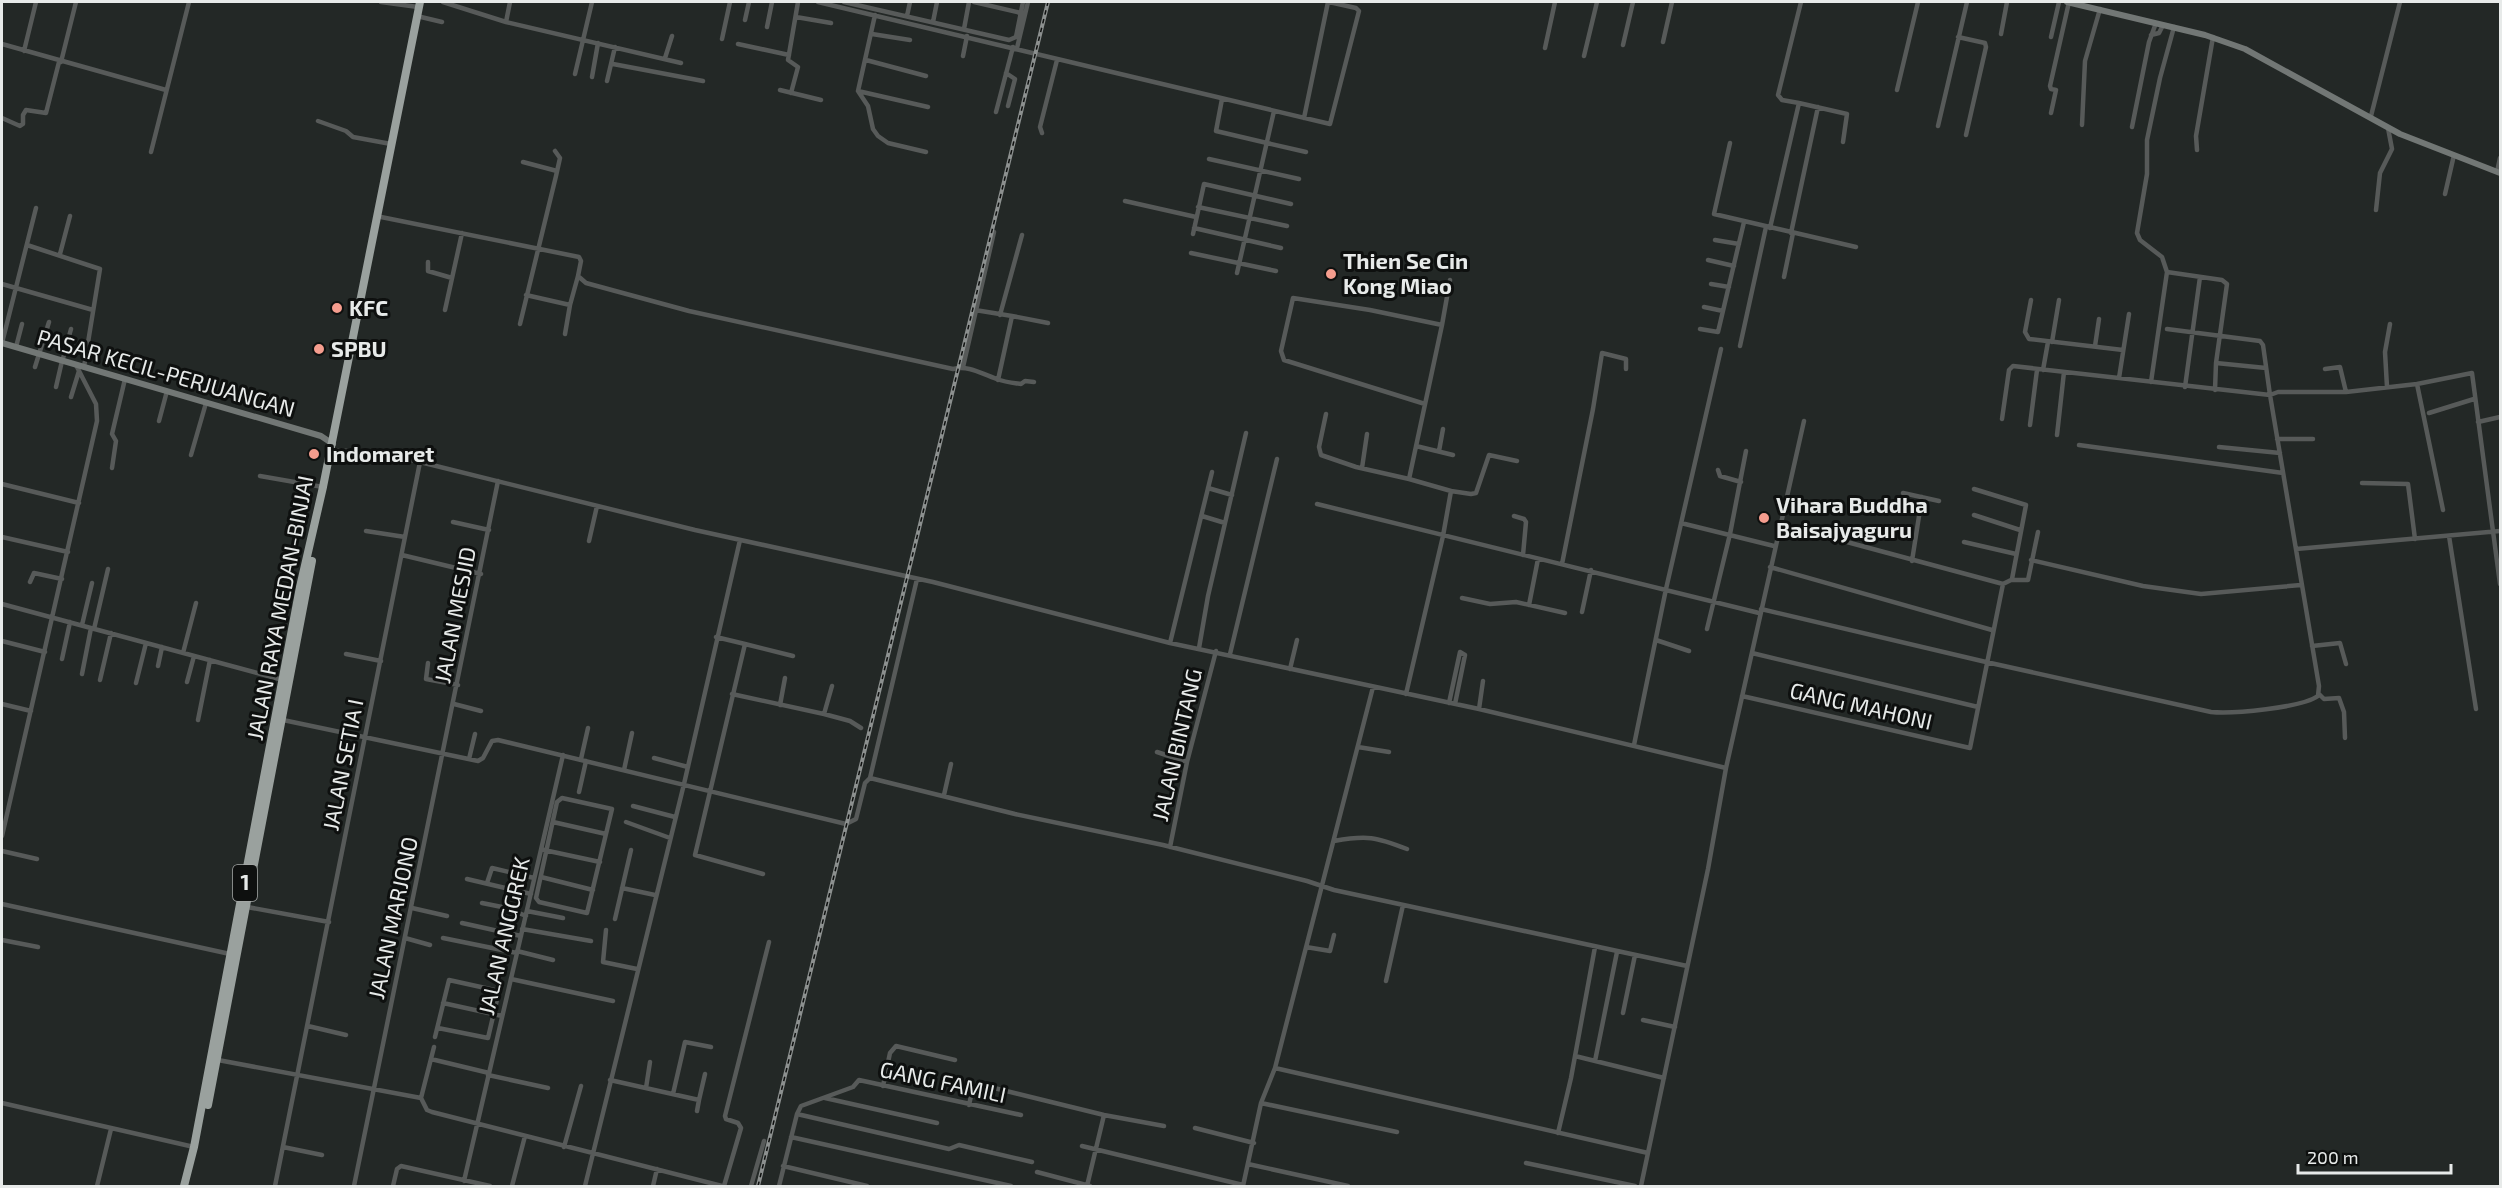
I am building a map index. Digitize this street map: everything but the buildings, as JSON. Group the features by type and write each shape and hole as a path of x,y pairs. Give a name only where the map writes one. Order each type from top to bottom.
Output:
{"highway":[{"name":"JALAN RAYA MEDAN-BINJAI","path":"184,1186 247,907 283,720 300,587 381,217 421,17 421,3"},
{"name":"JALAN RAYA MEDAN-BINJAI","path":"190,1186 218,1060 231,954 421,3"}],"main road":[{"path":"2071,2 2213,37 2245,49 2371,116 2388,128 2499,173"},
{"name":"PASAR KECIL-PERJUANGAN","path":"2,343 80,368 321,436 333,443"}],"street":[{"path":"24,51 36,2"},
{"path":"2,118 20,126 23,124 23,115 26,110 45,114 76,2"},
{"path":"151,152 189,2"},
{"path":"381,2 421,3"},
{"path":"443,2 453,3 466,10 506,22 681,63"},
{"path":"466,10 469,2"},
{"path":"506,22 510,2"},
{"path":"575,74 592,2"},
{"path":"722,39 730,2"},
{"path":"745,20 749,2"},
{"path":"766,27 772,2"},
{"path":"791,93 798,66 789,62 789,55 798,2"},
{"path":"818,2 967,36 1057,60 1222,99 1274,111 1304,118 1330,124 1359,14 1356,8 1328,2 1304,118"},
{"path":"843,2 1012,40 1016,37 1023,2"},
{"path":"873,9 874,2"},
{"path":"907,16 910,2"},
{"path":"933,22 938,2"},
{"path":"964,29 972,2 1021,12"},
{"path":"996,112 1028,2"},
{"path":"1356,8 1357,2"},
{"path":"1545,48 1555,2"},
{"path":"1584,56 1597,2"},
{"path":"1623,45 1633,2"},
{"path":"1663,42 1672,2"},
{"path":"1801,2 1778,95 1782,100 1848,115 1843,142"},
{"path":"1897,90 1918,2"},
{"path":"1938,126 1967,2"},
{"path":"2001,34 2007,2"},
{"path":"2051,37 2059,2"},
{"path":"2050,113 2056,90 2050,86 2071,2"},
{"path":"2371,116 2400,2"},
{"path":"2082,125 2085,61 2100,9"},
{"path":"875,15 858,92 868,106 873,129 878,136 888,143 926,152"},
{"path":"796,16 831,23"},
{"path":"421,17 442,22"},
{"path":"2132,127 2151,35 2159,24"},
{"path":"2151,382 2167,272 2160,254 2140,240 2137,233 2146,174 2147,140 2174,27"},
{"path":"872,34 910,40"},
{"path":"665,58 672,36"},
{"path":"963,56 967,36"},
{"path":"1958,37 1985,43 1986,47 1966,135"},
{"path":"2197,150 2198,128 2213,37"},
{"path":"592,77 598,43"},
{"path":"2,44 166,90"},
{"path":"738,44 789,55"},
{"path":"607,81 615,47"},
{"path":"866,60 926,76"},
{"path":"1042,134 1041,125 1057,60"},
{"path":"612,64 703,81"},
{"path":"1006,73 1015,79 1008,106"},
{"path":"780,90 821,100"},
{"path":"858,92 928,107"},
{"path":"1222,99 1216,131 1306,152"},
{"path":"1740,346 1799,103"},
{"path":"1784,277 1818,107"},
{"path":"1237,273 1274,111"},
{"path":"318,122 346,131 353,137 391,144"},
{"path":"2376,210 2380,173 2392,149 2388,128"},
{"path":"1730,143 1714,214 1856,248"},
{"path":"520,324 560,158 555,151"},
{"path":"2445,194 2454,155"},
{"path":"2499,173 2500,158"},
{"path":"1209,159 1299,179"},
{"path":"523,162 557,171"},
{"path":"1193,234 1204,184 1291,204"},
{"path":"1125,201 1196,217"},
{"path":"1198,207 1287,226"},
{"path":"2,343 36,208"},
{"path":"60,254 70,216"},
{"path":"381,217 579,257 581,261 565,334"},
{"path":"1700,329 1718,332 1744,222"},
{"path":"1194,228 1281,248"},
{"path":"963,367 994,232"},
{"path":"445,310 462,233"},
{"path":"1000,315 1022,235"},
{"path":"1715,240 1738,244"},
{"path":"27,245 100,269 80,368 71,397"},
{"path":"1191,253 1276,271"},
{"path":"1708,261 1734,266"},
{"path":"428,262 428,271 452,278"},
{"path":"2167,272 2225,281 2227,284 2216,363 2215,390"},
{"path":"578,276 586,283 689,311 953,369 963,367 998,380 1022,384 1025,381 1034,382"},
{"path":"2186,387 2200,277"},
{"path":"1409,479 1450,280"},
{"path":"2,284 93,310"},
{"path":"1711,284 1728,287"},
{"path":"526,295 570,305"},
{"path":"1425,404 1284,360 1281,351 1290,304 1293,298 1298,298 1442,325"},
{"path":"2031,300 2026,336 2050,342 2123,350"},
{"path":"2030,425 2040,370 2050,342 2059,300"},
{"path":"1704,307 1723,311"},
{"path":"975,310 1048,323"},
{"path":"2119,378 2129,314"},
{"path":"998,380 1012,316"},
{"path":"2095,346 2099,319"},
{"path":"35,367 49,322"},
{"path":"16,347 22,324"},
{"path":"2387,387 2386,341 2390,324"},
{"path":"56,387 71,329"},
{"path":"1317,504 1666,590 2216,712 2276,707 2314,699 2319,694 2319,686 2263,345 2260,341 2167,329"},
{"path":"1634,745 1666,590 1721,349"},
{"path":"1562,564 1602,353 1626,358 1626,369"},
{"path":"2216,363 2265,368"},
{"path":"2002,419 2009,370 2015,366 2270,395 2278,392 2346,392 2417,384 2472,374 2500,584"},
{"path":"2325,369 2340,367 2346,392"},
{"path":"2,837 79,503 97,411 80,368"},
{"path":"2057,435 2064,372"},
{"path":"112,468 116,441 112,434 125,379"},
{"path":"2417,384 2443,510"},
{"path":"159,421 167,391"},
{"path":"2429,413 2474,399"},
{"path":"191,455 206,403"},
{"path":"1326,414 1319,453 1324,457 1451,491 1476,493 1488,456 1493,455 1517,461"},
{"path":"2478,422 2500,417"},
{"path":"1641,1186 1688,966 1726,768 1774,546 1804,421"},
{"path":"1439,451 1443,429"},
{"path":"1199,648 1246,433"},
{"path":"1362,468 1367,434"},
{"path":"2277,439 2313,439"},
{"path":"333,443 740,540 917,579 1170,642 1479,709 1726,768"},
{"path":"2079,445 2283,473"},
{"path":"1416,446 1453,455"},
{"path":"2219,447 2280,453"},
{"path":"1707,629 1730,534 1746,451"},
{"path":"1230,654 1277,459"},
{"name":"JALAN SETIA I","path":"275,1186 420,462"},
{"path":"1718,470 1720,476 1741,482"},
{"path":"1170,642 1212,472"},
{"path":"260,476 323,487"},
{"name":"JALAN MESJID","path":"443,755 498,481"},
{"path":"2361,483 2408,484 2415,539"},
{"path":"2,484 79,503"},
{"path":"1208,488 1232,495"},
{"path":"1974,489 2024,503 2026,508 2012,579"},
{"path":"1406,694 1443,536 1451,491"},
{"path":"1903,494 1939,501"},
{"path":"1912,561 1922,497"},
{"path":"589,541 597,506"},
{"path":"1974,514 2020,530"},
{"path":"1202,516 1225,523"},
{"path":"1514,516 1526,522 1523,555"},
{"path":"453,522 489,530"},
{"path":"1681,523 1774,546"},
{"path":"1780,524 2002,584 2012,579 2028,580 2037,532"},
{"path":"366,531 405,537"},
{"path":"2296,549 2500,531"},
{"path":"2449,536 2476,709"},
{"path":"2,537 68,552"},
{"path":"585,1186 684,784 740,540"},
{"path":"1964,542 2016,554"},
{"path":"402,555 481,574"},
{"path":"1529,604 1538,559"},
{"path":"2031,560 2143,586 2201,594 2301,585"},
{"path":"1770,567 1992,630"},
{"path":"82,674 108,569"},
{"path":"1582,612 1591,570"},
{"path":"30,582 34,573 62,579"},
{"path":"283,720 469,759 481,760 492,741 498,740 846,824 856,819 865,783 870,778 917,579"},
{"path":"82,625 92,583"},
{"path":"1752,653 1978,707 2002,584"},
{"path":"1462,598 1490,604 1508,602 1529,604 1565,613"},
{"path":"183,653 196,603"},
{"path":"2,604 287,681"},
{"path":"62,659 70,622"},
{"path":"100,680 111,633"},
{"path":"716,637 793,656"},
{"path":"1290,669 1298,640"},
{"path":"1656,640 1689,651"},
{"path":"2,641 45,652"},
{"path":"2312,646 2340,642 2346,664"},
{"path":"136,683 146,643"},
{"path":"745,644 695,855 763,874"},
{"path":"158,666 162,647"},
{"name":"JALAN BINTANG","path":"1170,847 1187,762 1216,651"},
{"path":"1460,652 1465,655 1452,703 1460,652"},
{"path":"346,654 381,661"},
{"path":"187,682 194,656"},
{"path":"198,720 210,660"},
{"path":"428,663 426,679 458,685"},
{"path":"780,705 785,678"},
{"path":"1479,709 1483,681"},
{"path":"824,714 832,686"},
{"path":"1082,1146 1243,1186 1261,1103 1275,1068 1373,687"},
{"path":"732,694 824,714 850,721 861,728"},
{"path":"2319,694 2324,699 2339,699 2344,712 2345,738"},
{"name":"GANG MAHONI","path":"1742,696 1966,748 1972,745 1978,707"},
{"path":"2,704 31,711"},
{"path":"454,704 481,711"},
{"path":"579,792 588,728"},
{"path":"624,770 632,733"},
{"path":"469,759 475,734"},
{"path":"1358,747 1389,752"},
{"path":"1157,752 1187,762"},
{"name":"JALAN MARJONO","path":"354,1186 443,755"},
{"name":"JALAN ANGGREK","path":"464,1181 522,929 531,894 538,878 563,755"},
{"path":"654,758 688,767"},
{"path":"944,795 951,764"},
{"path":"870,778 1170,847 1307,881 1320,887 1688,966"},
{"path":"538,878 537,900 584,913 589,911 593,890 600,862 611,811 610,808 562,798 557,802 544,850 600,862"},
{"path":"2,805 9,806"},
{"path":"633,806 675,817"},
{"path":"553,822 606,834"},
{"path":"626,822 670,838"},
{"path":"1334,840 1367,836 1380,838 1407,849"},
{"path":"615,919 631,850"},
{"path":"2,851 37,859"},
{"path":"487,883 492,868 593,890"},
{"path":"467,879 531,894"},
{"path":"622,888 655,896"},
{"path":"482,903 526,913 563,918"},
{"path":"2,904 171,943 231,954"},
{"path":"1386,981 1403,905"},
{"path":"247,907 329,922"},
{"path":"412,908 447,916"},
{"path":"462,923 521,936"},
{"path":"522,929 591,941"},
{"path":"606,930 603,962 637,969"},
{"path":"1306,947 1330,951 1334,935"},
{"path":"443,938 553,960"},
{"path":"405,939 430,945"},
{"path":"2,940 38,947"},
{"path":"434,1047 422,1098 427,1110 723,1186 741,1128 740,1124 726,1119 725,1116 769,942"},
{"path":"1558,1133 1595,947"},
{"path":"1595,1061 1617,952"},
{"path":"1623,1013 1635,955"},
{"path":"511,979 613,1001"},
{"path":"435,1037 448,981 499,991 490,1036 486,1040 438,1028"},
{"path":"443,1003 502,1016"},
{"path":"1643,1020 1675,1027"},
{"path":"308,1026 346,1035"},
{"path":"673,1094 685,1042 711,1047"},
{"path":"883,1086 890,1053 896,1046 955,1060"},
{"path":"1575,1056 1664,1078"},
{"path":"431,1059 548,1088"},
{"path":"218,1060 422,1098"},
{"path":"646,1088 651,1062"},
{"path":"1275,1068 1648,1153"},
{"path":"697,1111 705,1074"},
{"path":"610,1080 699,1100"},
{"name":"GANG FAMILI","path":"825,1098 834,1092 853,1087 859,1080 969,1106 1021,1115"},
{"path":"969,1106 973,1087 978,1084 1104,1115 1164,1126"},
{"path":"564,1147 581,1086"},
{"path":"779,1186 801,1106 825,1098 937,1123"},
{"path":"2,1103 194,1147"},
{"path":"1261,1103 1397,1132"},
{"path":"797,1114 949,1149 959,1145 1032,1162"},
{"path":"1037,1172 1088,1186 1104,1115"},
{"path":"1196,1128 1254,1143"},
{"path":"98,1186 111,1129"},
{"path":"512,1186 525,1136"},
{"path":"791,1137 1011,1186"},
{"path":"752,1186 764,1141"},
{"path":"283,1147 322,1155"},
{"path":"1526,1163 1635,1186"},
{"path":"1248,1164 1348,1186"},
{"path":"393,1186 397,1169 401,1166 490,1186"},
{"path":"783,1167 867,1186"},
{"path":"653,1186 657,1169"}],"railway":[{"path":"758,1186 1048,2"}],"place":[{"name":"Thien Se Cin Kong Miao","path":"1331,274"},
{"name":"KFC","path":"337,308"},
{"name":"SPBU","path":"319,349"},
{"name":"Indomaret","path":"314,454"},
{"name":"Vihara Buddha Baisajyaguru","path":"1764,518"}]}
